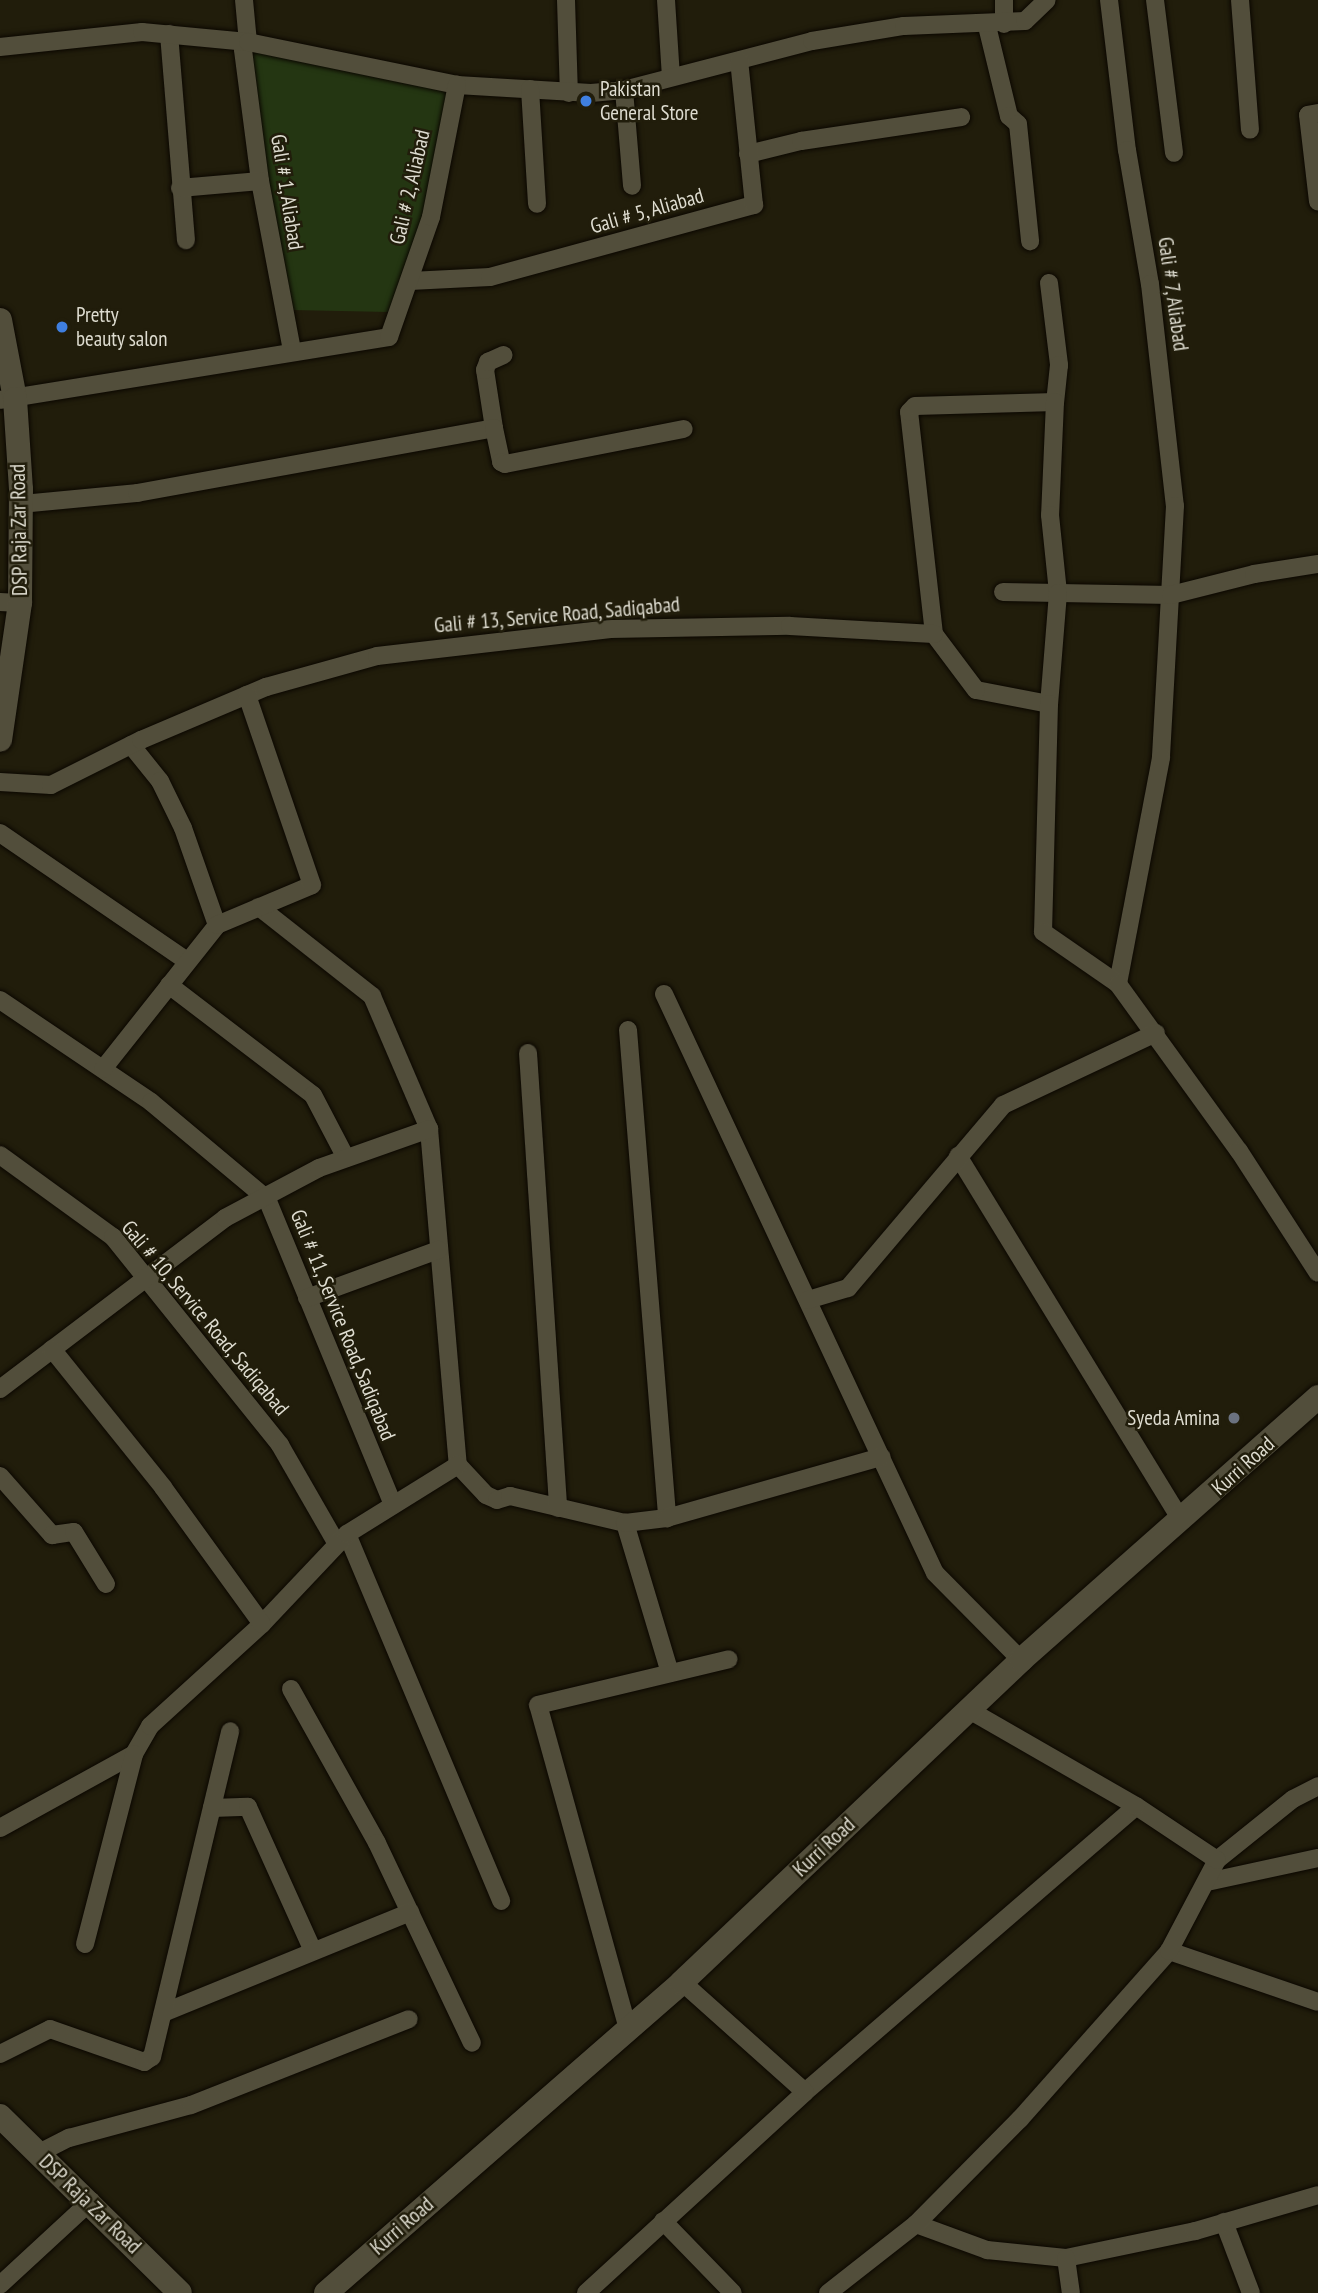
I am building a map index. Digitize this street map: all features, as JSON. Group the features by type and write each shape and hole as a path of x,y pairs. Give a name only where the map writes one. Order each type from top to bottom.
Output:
{"main road":[{"name":"DSP Raja Zar Road","path":"0,320 7,400 21,504 10,602 0,740"},
{"name":"Kurri Road","path":"326,2293 682,1982 1021,1660 1182,1521 1318,1397"},
{"name":"DSP Raja Zar Road","path":"0,2116 91,2201 180,2293"}],"street":[{"name":"Gali # 1, Aliabad","path":"244,0 248,42 243,50 260,181 292,350"},
{"path":"566,0 569,93"},
{"path":"666,0 671,77"},
{"path":"1004,0 995,25 1009,116 1018,124 1030,241"},
{"path":"0,47 105,34 169,34 248,42 457,85 569,93 624,90 739,61 772,48 904,26 995,25 1025,21 1047,0"},
{"name":"Gali # 7, Aliabad","path":"1109,0 1174,473 1171,595 1161,758 1118,984"},
{"path":"1155,0 1174,153"},
{"path":"1240,0 1250,130"},
{"path":"169,34 186,240"},
{"name":"Gali # 5, Aliabad","path":"410,282 490,277 754,205 739,61"},
{"name":"Gali # 2, Aliabad","path":"292,350 389,337 431,216 457,85"},
{"path":"530,89 537,204"},
{"path":"624,90 632,186"},
{"path":"1318,113 1308,115 1318,201"},
{"path":"748,154 801,141 961,117"},
{"path":"180,188 260,181"},
{"path":"1049,283 1059,365 1050,515 1058,593 1049,704 1043,932 1118,984 1156,1033 1318,1273"},
{"path":"7,400 292,350"},
{"path":"503,355 488,362 485,370 501,462 505,464 684,429"},
{"path":"1049,704 976,690 934,634 909,412 915,406 1055,402"},
{"path":"21,504 137,493 495,428"},
{"path":"1003,592 1171,595 1254,574 1318,564"},
{"name":"Gali # 13, Service Road, Sadiqabad","path":"0,782 51,785 131,745 247,695 377,656 507,638 706,626 934,634"},
{"path":"103,1069 217,925 312,885 247,695"},
{"path":"131,745 160,781 183,828 217,925"},
{"path":"0,832 187,961"},
{"path":"259,907 372,996 429,1129 458,1465 486,1495 625,1524 667,1518 881,1457"},
{"path":"169,985 313,1094 346,1158"},
{"path":"664,994 935,1573 1021,1660"},
{"name":"Gali # 11, Service Road, Sadiqabad","path":"0,1000 151,1102 267,1199 393,1505"},
{"path":"628,1030 667,1518"},
{"path":"808,1300 848,1288 1003,1105 1156,1033"},
{"path":"528,1053 558,1508"},
{"path":"0,1389 225,1218 267,1199 319,1168 429,1129"},
{"name":"Gali # 10, Service Road, Sadiqabad","path":"0,1155 113,1237 280,1445 342,1539 502,1901"},
{"path":"958,1156 1182,1521"},
{"path":"307,1297 438,1250"},
{"path":"52,1349 163,1487 262,1623"},
{"path":"85,1944 134,1754 150,1726 262,1623 342,1539 458,1465"},
{"path":"0,1475 51,1535 74,1532 106,1584"},
{"path":"625,1524 670,1673"},
{"path":"628,2029 538,1705 729,1659"},
{"path":"291,1689 410,1913 472,2043"},
{"path":"970,1710 1136,1806 1217,1860"},
{"path":"0,2054 50,2029 144,2062 152,2057 230,1731"},
{"path":"0,1828 134,1754"},
{"path":"828,2293 916,2224 1020,2119 1169,1951 1217,1860 1293,1799 1318,1786"},
{"path":"586,2293 805,2092 1136,1806"},
{"path":"212,1808 248,1807 313,1951"},
{"path":"1207,1882 1318,1858"},
{"path":"163,2013 410,1913"},
{"path":"1169,1951 1318,2002"},
{"path":"682,1982 805,2092"},
{"path":"38,2153 69,2137 191,2105 409,2019"},
{"path":"916,2224 987,2250 1066,2258 1224,2222 1318,2195"},
{"path":"0,2285 91,2201"},
{"path":"663,2221 733,2293"},
{"path":"1224,2222 1251,2293"},
{"path":"1066,2258 1071,2293"}],"green space":[{"path":"249,47 450,89 417,250 389,312 291,310 267,199"}],"place":[{"name":"Pakistan General Store","path":"586,101"},
{"name":"Pretty beauty salon","path":"62,327"},
{"name":"Syeda Amina","path":"1234,1418"}]}
